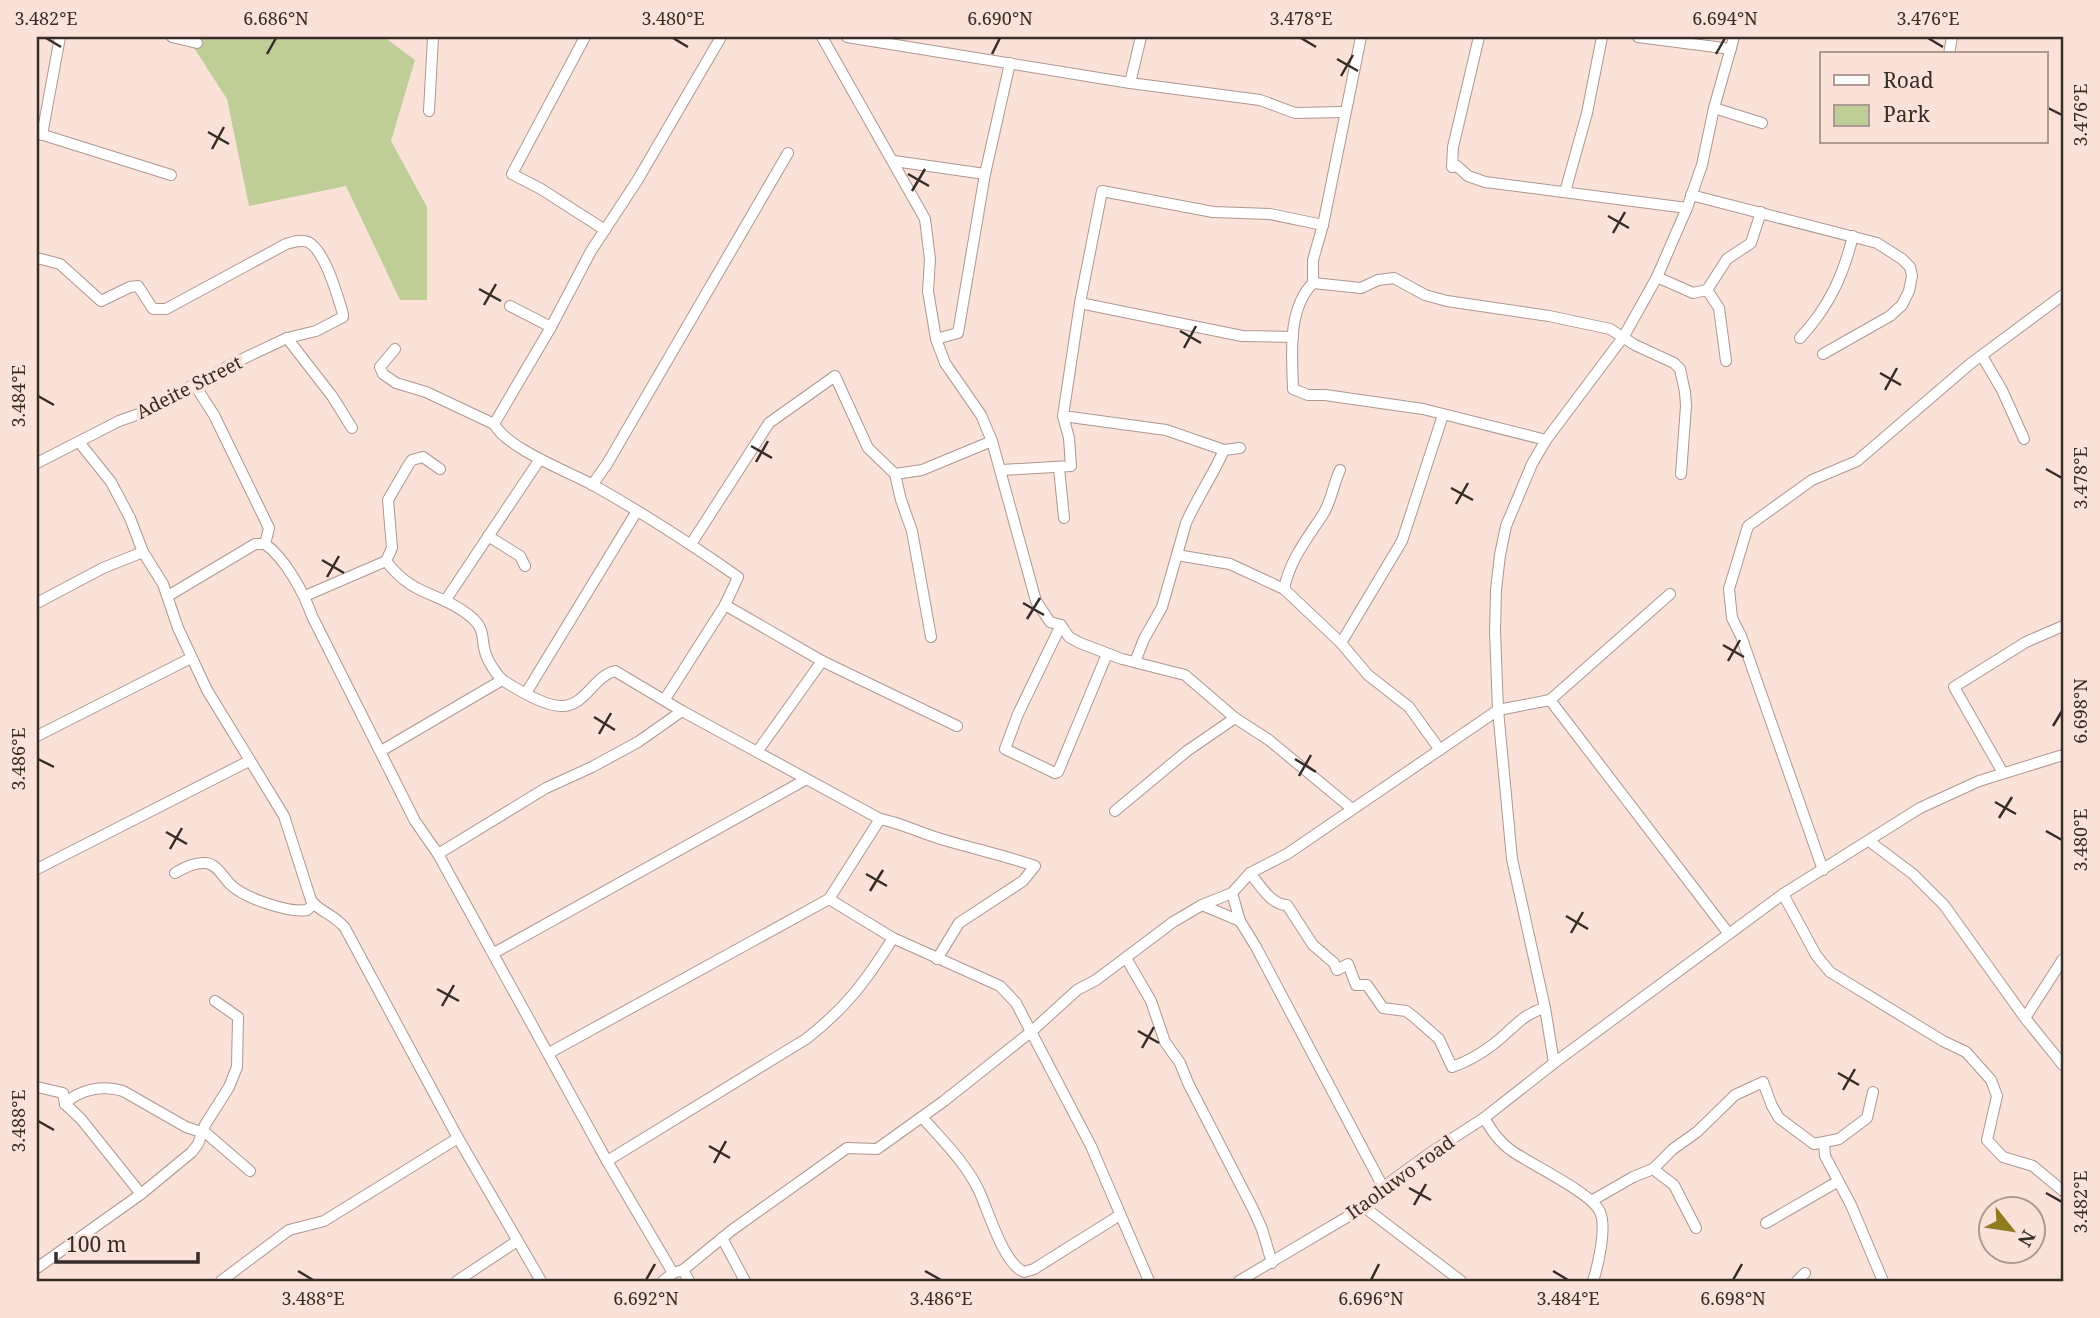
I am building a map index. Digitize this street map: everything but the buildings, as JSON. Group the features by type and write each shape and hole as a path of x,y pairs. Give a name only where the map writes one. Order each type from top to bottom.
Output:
{"street":[{"path":"60,37 39,134 171,175"},
{"path":"172,37 197,43"},
{"path":"429,111 433,37"},
{"path":"585,37 512,174 541,189 605,230"},
{"path":"494,424 605,230 638,181 721,37"},
{"path":"822,37 925,219 930,259 928,291 936,339 945,363 981,415 992,441 1036,601 1051,622 1061,625 1069,637 1107,654 1185,675 1235,718 1269,740 1351,808"},
{"path":"847,37 1130,83 1260,100 1295,113 1344,112"},
{"path":"1130,83 1141,37"},
{"path":"1361,37 1323,225 1313,260 1313,283 1300,301 1293,337 1293,389 1308,395 1393,403 1546,440"},
{"path":"1479,37 1453,148 1452,167 1457,166 1468,176 1485,182 1687,208"},
{"path":"1565,192 1587,113 1602,37"},
{"path":"1638,37 1731,49"},
{"path":"1554,1063 1513,859 1498,710 1495,631 1500,555 1506,526 1517,498 1546,440 1624,336 1657,277 1687,208 1702,165 1714,108 1734,37"},
{"path":"936,339 958,333 985,174 1010,63"},
{"path":"1714,108 1762,123"},
{"path":"592,485 698,310 788,153"},
{"path":"894,161 985,174"},
{"path":"1002,470 1071,466 1069,438 1063,416 1080,303 1102,191 1213,212 1270,214 1323,225"},
{"path":"1691,195 1877,243 1910,267 1912,276 1909,291 1902,305 1890,316 1823,354"},
{"path":"1657,277 1693,293 1707,290 1727,259 1751,243 1760,212"},
{"path":"1800,338 1826,306 1839,282 1853,236"},
{"name":"Adeite Street","path":"37,258 60,264 101,301 138,286 152,309 166,309 286,244 299,240 309,243 318,251 334,286 343,317 316,331 287,338 37,463"},
{"path":"1313,283 1361,288 1378,280 1394,278 1425,295 1447,301 1599,325 1624,336 1635,345 1674,363 1680,369 1686,406 1681,474"},
{"path":"1707,290 1719,308 1726,361"},
{"path":"1822,870 1741,636 1732,618 1729,589 1745,530 1755,519 1812,480 1857,461 1982,356 2063,295"},
{"path":"1080,303 1242,335 1293,337"},
{"path":"510,306 551,327"},
{"path":"287,338 332,396 352,428"},
{"path":"395,349 380,367 383,374 391,380 426,392 494,424 504,436 540,459 637,511 738,577 725,605 665,699"},
{"path":"1982,356 2002,390 2024,439"},
{"path":"691,544 769,423 835,376 868,448 895,474 912,531 931,637"},
{"path":"194,384 214,415 269,528 265,544"},
{"path":"1341,643 1402,541 1443,415"},
{"path":"1063,416 1166,430 1224,450 1240,448"},
{"path":"895,474 922,470 992,441"},
{"path":"79,442 111,482 133,525 143,552 168,596 169,607 191,658 284,817 314,904 330,913 345,928 458,1138 541,1281"},
{"path":"1135,662 1143,639 1162,607 1186,523 1224,450"},
{"path":"305,596 386,561 393,548 387,504 399,478 412,460 423,457 440,469"},
{"path":"445,601 540,459"},
{"path":"1059,468 1064,518"},
{"path":"1284,589 1292,562 1323,515 1340,470"},
{"path":"526,693 637,511"},
{"path":"488,536 520,556 525,566"},
{"path":"168,596 249,546 265,544 278,556 305,596 312,616 415,821 438,854 494,953 607,1161 678,1271 689,1281"},
{"path":"37,603 103,568 143,552"},
{"path":"1177,555 1230,564 1284,589 1341,643 1368,675 1409,707 1440,750"},
{"path":"386,561 402,580 412,587 459,608 478,624 483,632 485,653 502,680 541,702 569,705 587,694 600,679 615,671 880,820 898,822 942,839 1035,866 1023,881 959,923 937,959"},
{"path":"663,1281 848,1148 877,1149 1032,1031 1076,990 1096,980 1173,922 1232,892 1251,873 1287,854 1351,808 1369,800 1498,710 1550,700 1670,594"},
{"path":"725,605 822,661 957,726"},
{"path":"1061,625 1004,749 1058,772 1107,654"},
{"path":"2003,773 1954,687 2026,642 2063,626"},
{"path":"37,736 191,658"},
{"path":"757,752 822,661"},
{"path":"381,751 502,680"},
{"path":"1550,700 1730,934"},
{"path":"438,854 545,788 638,742 682,711"},
{"path":"1115,811 1187,751 1235,718"},
{"name":"Itaoluwo road","path":"1243,1278 1364,1207 1383,1187 1484,1118 1783,894 1920,808 1979,781 2063,755"},
{"path":"37,869 250,761"},
{"path":"494,953 804,779"},
{"path":"549,1053 829,899 880,820"},
{"path":"1869,841 1913,874 1944,905 2025,1018 2063,1065"},
{"path":"175,873 194,864 207,863 215,867 239,891 287,911 307,910 314,904"},
{"path":"1251,873 1269,896 1280,905 1287,905 1313,946 1334,963 1337,970 1348,964 1356,985 1367,985 1382,1008 1406,1011 1439,1039 1452,1067 1470,1060 1495,1043 1522,1017 1545,1008"},
{"path":"1232,892 1240,921 1383,1187"},
{"path":"1783,894 1812,949 1830,972 1943,1041 1966,1052 1991,1080 1997,1097 1987,1140 2003,1157 2033,1166 2063,1191"},
{"path":"829,899 893,938 1000,986 1016,1003 1091,1146 1149,1281"},
{"path":"1202,905 1240,921"},
{"path":"607,1161 824,1026 852,998 893,938"},
{"path":"1126,958 1152,1001 1165,1041 1180,1063 1253,1209 1272,1263"},
{"path":"2025,1018 2063,959"},
{"path":"37,1268 141,1194 192,1152 232,1080 238,1061 238,1017 215,1001"},
{"path":"1592,1200 1653,1169 1735,1095 1763,1082 1779,1118 1814,1144 1839,1139 1867,1118 1873,1092"},
{"path":"37,1087 63,1093 65,1104 81,1119 141,1194"},
{"path":"65,1104 74,1095 82,1092 117,1089 186,1127 203,1133 229,1150 250,1171"},
{"path":"922,1117 973,1179 1009,1257 1018,1270 1024,1272 1034,1269 1120,1216"},
{"path":"1484,1118 1497,1138 1510,1150 1592,1200 1602,1214 1598,1266 1593,1281"},
{"path":"221,1281 289,1230 302,1229 324,1221 458,1138"},
{"path":"1824,1143 1825,1156 1851,1205 1883,1281"},
{"path":"1653,1169 1674,1185 1696,1228"},
{"path":"1766,1223 1838,1182"},
{"path":"1364,1207 1461,1281"},
{"path":"722,1238 745,1281"},
{"path":"457,1281 517,1241"},
{"path":"1243,1278 1257,1281"}],"green space":[{"path":"187,37 384,37 415,60 391,141 427,207 427,300 400,300 346,186 249,206 227,99"}]}
